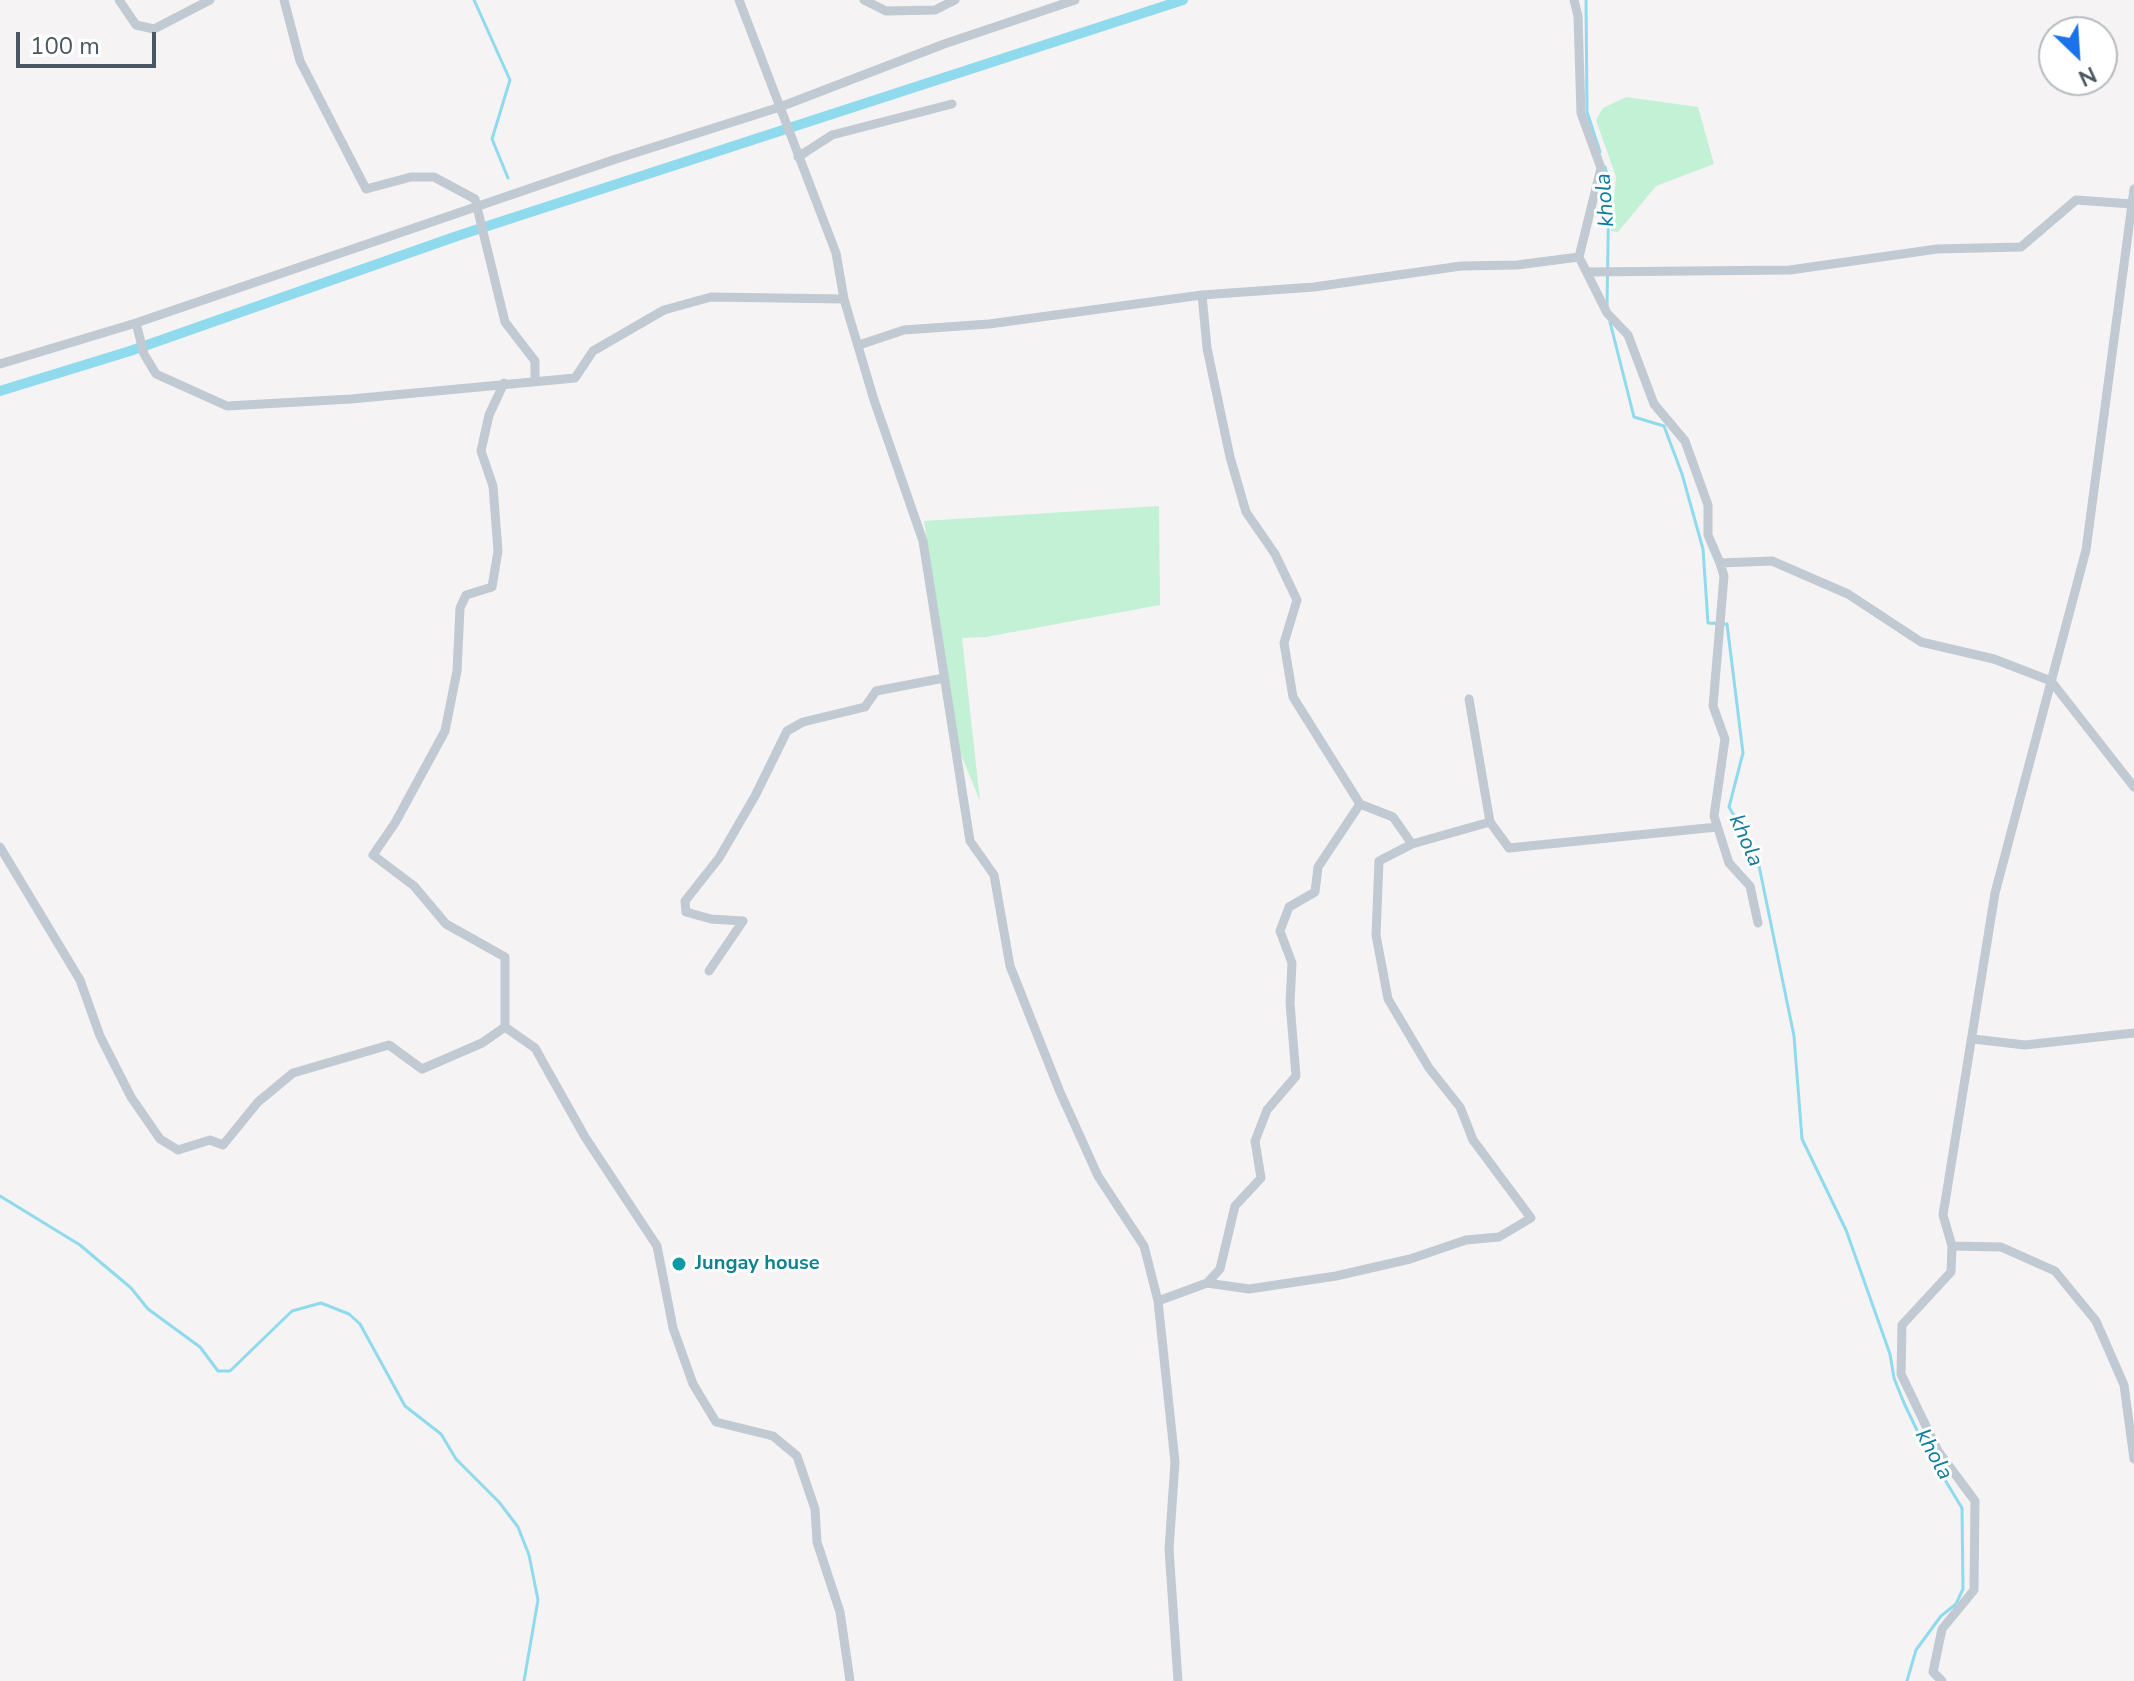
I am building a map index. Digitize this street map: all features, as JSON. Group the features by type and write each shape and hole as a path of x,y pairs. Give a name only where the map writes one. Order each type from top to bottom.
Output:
{"street":[{"path":"119,0 136,25 154,29 210,0"},
{"path":"284,0 300,61 366,189 380,189 411,177 434,177 475,199 505,322 535,361 535,380"},
{"path":"739,0 836,253 844,299 874,400 923,541 970,841 994,875 1010,966 1060,1092 1098,1176 1144,1246 1158,1301 1175,1462 1169,1549 1178,1681"},
{"path":"864,0 886,11 935,10 955,0"},
{"path":"0,364 136,327 475,208 780,107 944,44 1075,0"},
{"path":"1574,0 1578,16 1581,113 1601,168 1579,257 1607,313 1628,335 1654,404 1685,441 1708,505 1708,535 1724,576 1713,706 1725,739 1714,816 1729,863 1750,886 1758,923"},
{"path":"798,157 832,135 952,104"},
{"path":"1942,1681 1933,1672 1942,1629 1974,1590 1975,1501 1938,1451 1901,1374 1902,1325 1951,1272 1952,1246 1943,1215 1995,893 2086,550 2134,189"},
{"path":"1587,272 1790,270 1937,249 2021,247 2076,200 2132,204"},
{"path":"859,345 904,330 989,324 1202,295 1254,294 1403,273 1579,257"},
{"path":"1202,295 1207,348 1230,457 1246,512 1275,554 1297,600 1284,643 1293,697 1360,804 1393,817 1412,844"},
{"path":"136,327 144,354 156,374 227,406 351,399 575,378 593,351 664,310 711,297 844,299"},
{"path":"504,383 489,415 481,451 493,486 498,551 492,587 466,595 460,608 457,671 445,731 395,823 373,855 414,886 446,924 505,957 505,1027"},
{"path":"1720,563 1772,561 1848,594 1921,642 1994,659 2051,681 2134,787"},
{"path":"709,971 743,921 711,919 686,912 685,901 733,833 787,731 803,722 865,707 876,691 944,678"},
{"path":"1469,699 1490,822 1509,848 1717,827"},
{"path":"1158,1301 1207,1283 1220,1269 1235,1206 1261,1178 1255,1141 1267,1110 1296,1076 1290,1003 1292,963 1280,931 1289,907 1315,892 1318,867 1360,804"},
{"path":"1207,1283 1249,1289 1336,1276 1410,1259 1466,1240 1499,1237 1531,1218 1473,1140 1460,1107 1429,1068 1388,999 1376,935 1379,861 1412,844 1490,822"},
{"path":"0,847 80,980 100,1036 131,1097 160,1139 178,1150 210,1140 223,1145 258,1102 293,1073 389,1045 422,1069 482,1043 505,1027"},
{"path":"505,1027 535,1048 585,1137 657,1246 673,1328 693,1384 716,1422 773,1436 797,1456 815,1509 817,1542 840,1612 850,1681"},
{"path":"1973,1039 2025,1045 2134,1033"},
{"path":"1952,1246 2001,1247 2055,1271 2096,1321 2124,1385 2134,1459"}],"green space":[{"path":"1626,97 1698,107 1714,164 1656,186 1618,232 1611,231 1616,177 1596,120 1603,108"},
{"path":"1159,506 1160,605 986,637 962,638 980,801 960,752 924,521"}],"waterway":[{"path":"474,0 510,80 492,139 508,178"},
{"path":"0,391 130,351 460,235 1183,0"},
{"name":"khola","path":"1586,0 1587,112 1600,152"},
{"name":"khola","path":"1605,167 1609,182 1607,307"},
{"name":"khola","path":"1610,322 1634,417 1664,426 1682,474 1703,549 1708,623 1727,624 1743,753 1729,807 1757,856 1794,1036 1802,1139 1846,1230 1904,1403 1925,1447 1962,1508 1963,1589 1956,1604 1941,1616 1916,1650 1907,1681"},
{"path":"0,1196 80,1245 131,1288 148,1309 200,1347 218,1371 230,1371 292,1311 321,1303 349,1314 360,1324 405,1406 441,1434 456,1459 499,1502 518,1527 529,1555 538,1600 524,1681"}],"place":[{"name":"Jungay house","path":"679,1264"}]}
